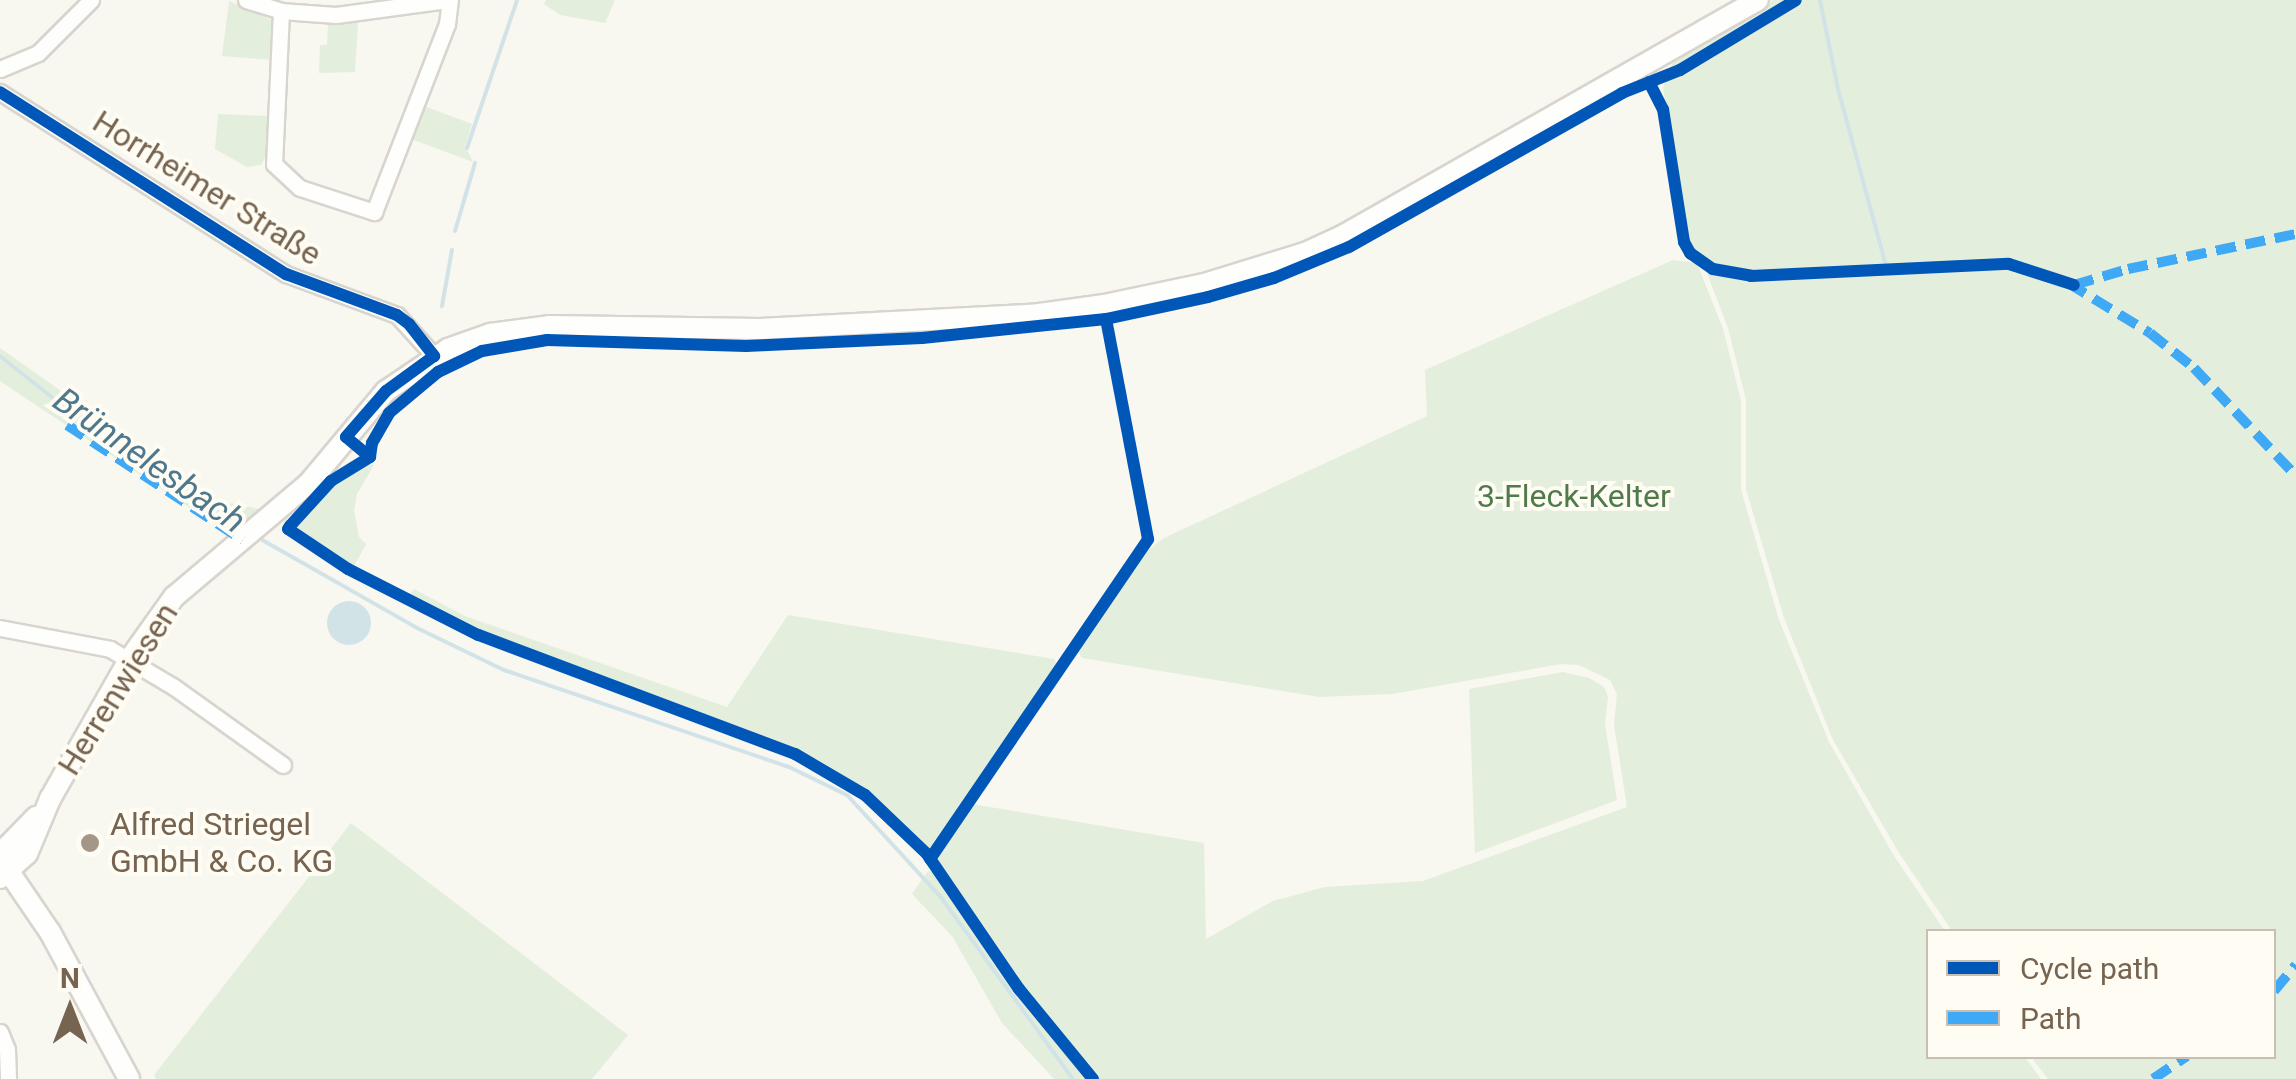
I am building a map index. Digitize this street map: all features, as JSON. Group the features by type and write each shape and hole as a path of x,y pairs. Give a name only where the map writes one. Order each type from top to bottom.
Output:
{"main road":[{"name":"Herrenwiesen","path":"2,871 47,804 129,660 174,597 309,483 380,397 434,356 482,336 533,327 760,328 1067,310 1170,292 1271,264 1390,211 1758,0"},
{"path":"2,871 64,959 129,1079"}],"street":[{"path":"0,70 38,53 91,0"},
{"path":"246,0 280,11 354,15 448,0 447,24 374,212 300,188 274,164 280,11"},
{"name":"Horrheimer Straße","path":"0,92 286,274 396,315 434,356"},
{"path":"0,628 110,649 283,765"},
{"path":"0,1032 7,1048 8,1079"}],"green space":[{"path":"546,0 615,0 605,23 560,15 544,4"},
{"path":"1773,0 2296,0 2296,1079 2048,1079 2033,1059 2276,1059 2276,929 1951,929 1899,853 1833,740 1784,618 1746,489 1746,400 1728,328 1702,260 1686,241 1663,87 1675,56"},
{"path":"229,1 271,20 271,60 222,56"},
{"path":"358,22 355,72 319,73 320,45 327,45 328,23"},
{"path":"424,106 472,124 465,146 473,162 411,139"},
{"path":"218,114 269,116 266,156 261,165 247,167 215,149"},
{"name":"3-Fleck-Kelter","path":"1673,260 1697,263 1723,329 1741,401 1741,490 1779,620 1829,742 1894,856 1944,929 1926,929 1926,1059 2026,1059 2041,1079 1097,1079 1018,983 939,864 938,854 972,804 1204,843 1206,939 1273,901 1325,887 1423,881 1627,807 1614,725 1617,694 1610,680 1579,665 1561,664 1392,694 1319,697 1082,658 1078,651 1147,551 1164,538 1427,416 1425,370"},
{"path":"0,348 81,405 92,418 220,501 264,510 227,540 226,532 0,381"},
{"path":"367,463 374,465 357,494 354,510 359,537 366,544 353,568 295,531 296,524 336,481"},
{"path":"414,589 465,616 727,707 788,615 1054,659 1059,670 935,847 928,850 867,794 831,769 741,730 455,630 405,601"},
{"path":"1563,672 1589,678 1604,687 1608,697 1605,724 1617,800 1475,853 1469,689"},
{"path":"351,823 628,1035 592,1079 156,1079 154,1075"},
{"path":"928,871 936,873 1029,1008 1091,1079 1054,1079 1002,1023 952,936 912,894"}],"shaded area":[{"path":"349,601 364,608 371,623 364,638 349,645 334,638 327,623 334,608"}],"waterway":[{"path":"467,148 517,0"},
{"path":"1820,0 1838,89 1886,266"},
{"path":"455,231 475,163"},
{"path":"442,306 452,250"},
{"name":"Brünnelesbach","path":"0,356 58,402 245,530"},
{"name":"Brünnelesbach","path":"257,537 417,628 504,670 789,767 847,795 940,896 1073,1079"}],"marked path":[{"path":"2074,285 2128,269 2296,234"},
{"path":"2068,283 2150,333 2194,368 2296,476"},
{"path":"67,425 243,540"},
{"path":"2276,989 2296,965"},
{"path":"2153,1079 2183,1059"}],"cycle path":[{"path":"1093,1079 1019,989 927,854 865,795 795,754 478,635 348,569 288,529 331,481 370,457 372,443 389,413 438,372 482,351 547,340 746,346 922,338 1106,319 1208,297 1274,278 1349,247 1622,93 1680,70 1796,0"},
{"path":"1649,82 1663,109 1684,242 1690,253 1713,269 1751,276 2009,264 2074,285"},
{"path":"0,92 286,274 397,315 409,324 434,356 386,391 346,437 370,457"},
{"path":"930,859 1148,539 1106,319"}],"place":[{"name":"Alfred Striegel GmbH & Co. KG","path":"90,843"}]}
